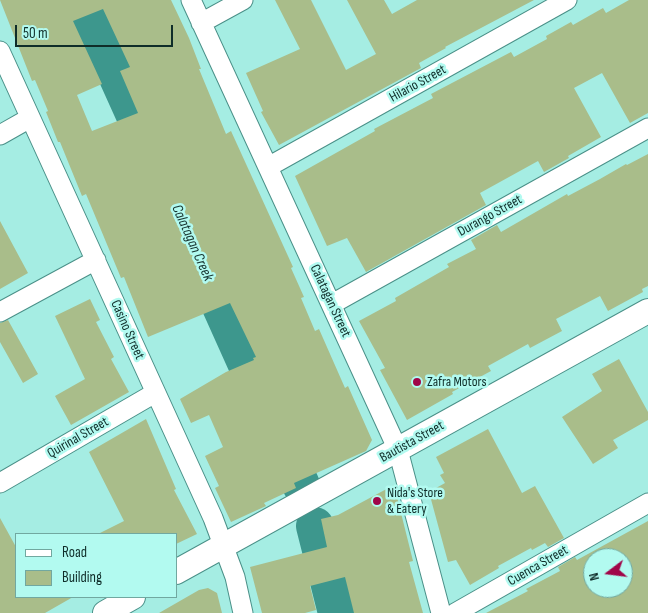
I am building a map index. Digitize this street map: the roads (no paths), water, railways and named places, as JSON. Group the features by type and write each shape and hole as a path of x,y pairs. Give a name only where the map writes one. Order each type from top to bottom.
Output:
{"street":[{"name":"Calatagan Street","path":"190,0 398,450 441,613"},
{"path":"201,23 243,0"},
{"name":"Hilario Street","path":"268,167 567,0"},
{"name":"Casino Street","path":"0,52 213,518 235,576 243,613"},
{"path":"0,135 30,118"},
{"name":"Durango Street","path":"332,304 648,128"},
{"path":"0,312 96,260"},
{"name":"Bautista Street","path":"178,571 648,311"},
{"name":"Quirinal Street","path":"0,483 155,393"},
{"name":"Cuenca Street","path":"455,613 648,503"},
{"path":"104,613 131,598"}],"waterway":[{"name":"Calatagan Creek","path":"83,0 156,162"},
{"name":"Calatagan Creek","path":"200,260 301,485"},
{"name":"Calatagan Creek","path":"315,526 337,613"}],"place":[{"name":"Zafra Motors","path":"417,382"},
{"name":"Nida's Store & Eatery","path":"377,501"}]}
